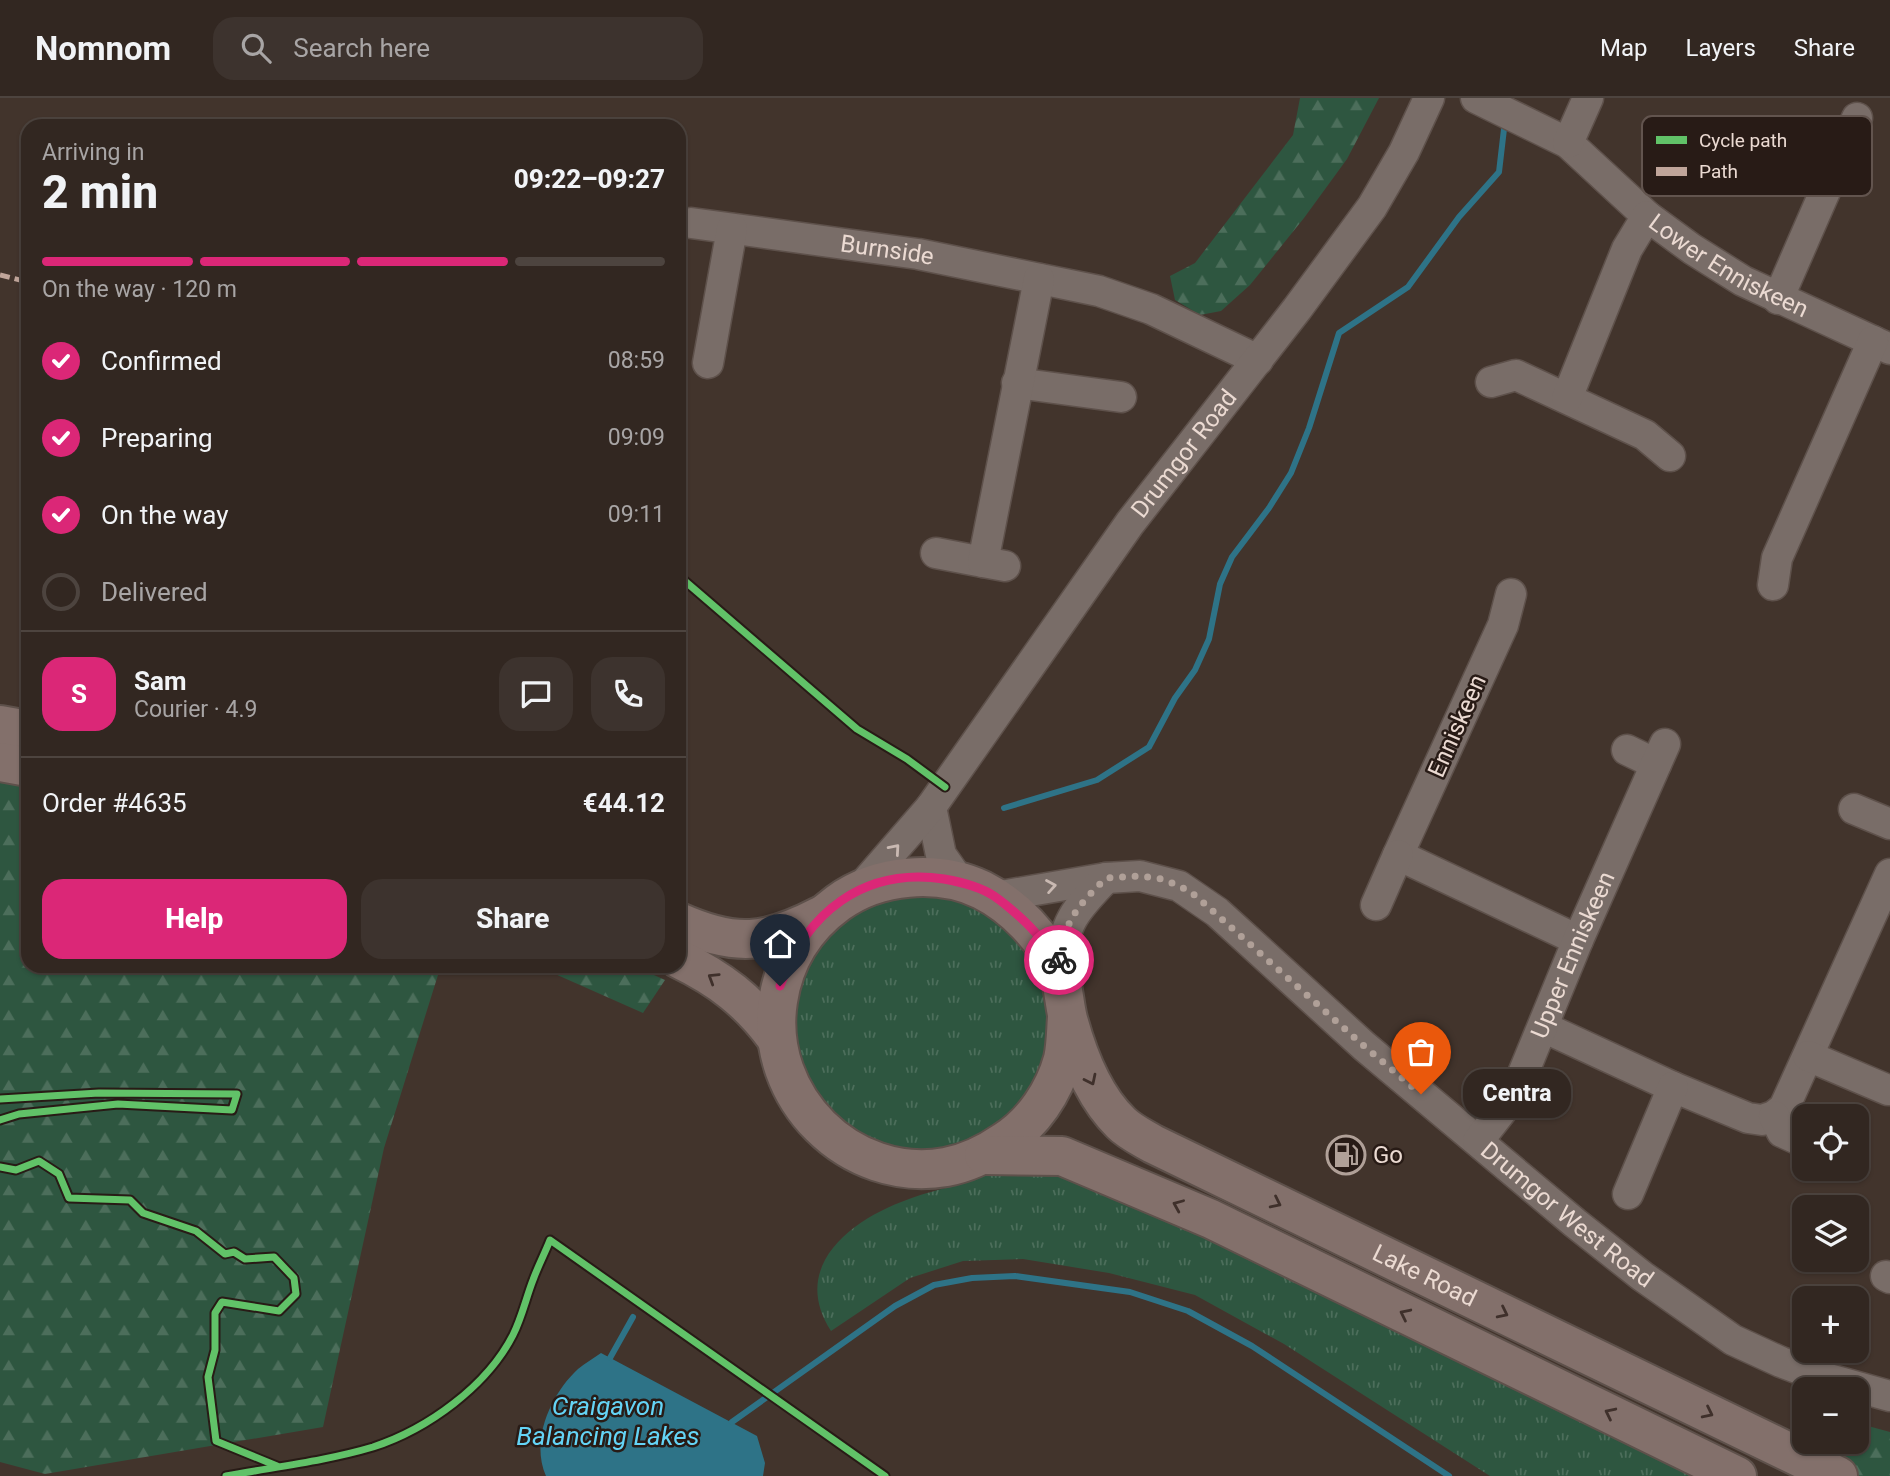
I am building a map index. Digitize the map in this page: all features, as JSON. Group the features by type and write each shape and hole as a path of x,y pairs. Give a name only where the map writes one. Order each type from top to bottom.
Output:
{"highway":[{"path":"0,725 21,729"},
{"path":"0,762 21,766"},
{"path":"686,925 733,940 761,938 792,930 858,891 891,880 926,877 960,882 995,897 1038,935 1057,969 1064,992 1067,1017 1063,1059 1047,1098 1020,1131 984,1155 946,1167 926,1169 883,1164 842,1146 810,1117 794,1095 783,1070 776,1038 776,1015 780,986 790,959 805,934 824,913"},
{"path":"686,963 737,994 758,1013 776,1038"},
{"name":"Lake Road","path":"1067,1017 1083,1063 1097,1092 1122,1124 1153,1144 1838,1476"},
{"name":"Lake Road","path":"984,1155 1062,1156 1211,1219 1737,1476"}],"street":[{"name":"Drumgor Road","path":"858,891 931,807 1130,523 1258,360 1372,207 1404,152 1429,98"},
{"path":"1568,142 1588,98"},
{"name":"Lower Enniskeen","path":"1481,100 1568,142 1647,216 1743,281 1881,345"},
{"path":"1778,299 1819,196"},
{"path":"1567,398 1628,249 1647,216"},
{"name":"Burnside","path":"691,223 918,254 1099,292 1151,309 1258,360"},
{"path":"708,363 732,229"},
{"path":"936,553 994,564 1017,383 1039,279"},
{"path":"1773,585 1777,558 1881,345"},
{"path":"1491,382 1516,375 1646,435 1670,456"},
{"path":"1017,383 1121,397"},
{"name":"Enniskeen","path":"1376,905 1503,625 1511,594"},
{"name":"Upper Enniskeen","path":"1478,1141 1503,1109 1520,1081 1578,940 1661,754 1627,750"},
{"path":"931,807 941,855 960,882"},
{"path":"1854,809 1890,824"},
{"path":"1398,855 1578,940"},
{"path":"1543,1027 1748,1118 1762,1120 1774,1116 1784,1108 1890,874"},
{"name":"Drumgor West Road","path":"995,897 1106,878 1140,876 1161,879 1180,886 1196,896 1364,1046 1623,1261 1733,1340 1818,1376 1890,1396"},
{"path":"1057,969 1063,934 1078,906 1106,878"},
{"path":"1808,1056 1888,1090"},
{"path":"1628,1194 1673,1087"},
{"path":"1774,1116 1782,1132 1792,1137"}],"green space":[{"path":"1300,98 1379,98 1347,159 1250,285 1221,311 1200,315 1175,300 1170,276 1195,263 1293,135"},
{"path":"0,780 21,783 21,973 443,973 438,975 384,1148 323,1427 45,1474 0,1462"},
{"path":"910,895 934,895 971,904 993,916 1012,932 1028,951 1040,973 1047,997 1047,1047 1040,1071 1028,1093 1012,1112 993,1128 971,1140 934,1149 910,1149 873,1140 851,1128 824,1103 804,1071 800,1059 795,1034 795,1010 804,973 816,951 841,924 873,904 885,900"},
{"path":"553,973 650,973 665,980 643,1013"},
{"path":"1002,1169 1049,1169 1095,1185 1695,1472 1694,1476 1490,1476 1284,1344 1195,1295 1109,1273 1023,1259 963,1261 910,1278 831,1331 820,1307 817,1286 822,1266 833,1248 848,1232 888,1208 986,1173"},
{"path":"1869,1426 1890,1432 1890,1476 1859,1476 1813,1454 1869,1454"}],"water":[{"name":"Craigavon Balancing Lakes","path":"601,1353 757,1436 765,1463 763,1476 546,1476 540,1448 546,1418 552,1404 568,1379"}],"waterway":[{"path":"1004,808 1097,780 1149,747 1175,698 1195,670 1209,639 1220,584 1232,557 1269,508 1291,473 1309,428 1339,333 1408,287 1459,217 1499,172 1503,121"},
{"path":"732,1422 895,1306 934,1285 972,1278 1015,1276 1130,1292 1188,1311 1252,1346 1449,1476"},
{"path":"610,1358 633,1317"}],"marked path":[{"path":"0,275 21,280"}],"cycle path":[{"path":"686,582 857,729 907,759 945,787"},
{"path":"0,1099 99,1093 237,1094 232,1110 118,1104 19,1114 0,1120"},
{"path":"0,1167 16,1170 39,1161 59,1174 69,1198 130,1200 143,1213 196,1231 225,1254 234,1252 245,1259 274,1257 294,1278 296,1294 279,1311 222,1302 215,1313 215,1350 208,1377 216,1441 277,1466"},
{"path":"226,1476 318,1460 373,1447 435,1417 472,1388 502,1354 519,1321 550,1240 885,1476"}],"way so far":[{"path":"1059,960 1063,934 1078,906 1106,878 1140,876 1161,879 1180,886 1217,912 1364,1046 1421,1094"}],"place":[{"name":"Centra","path":"1421,1094"},
{"name":"Go","path":"1346,1155"}],"route":[{"path":"780,986 797,947 824,913 858,891 891,880 926,877 960,882 978,888 995,897 1038,935 1057,969 1059,960"}]}
